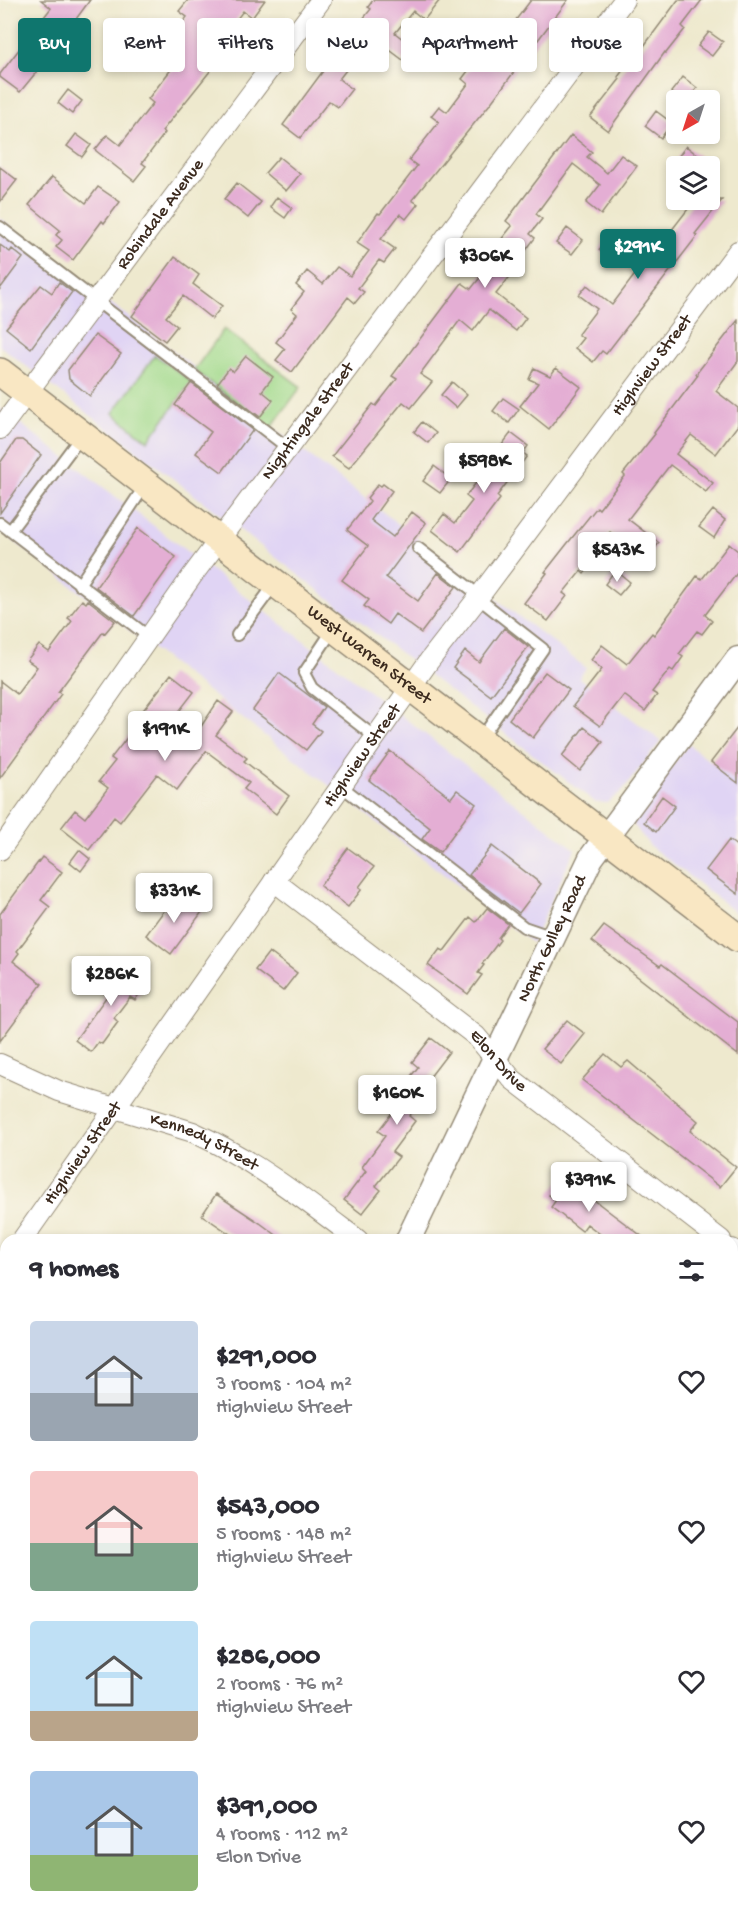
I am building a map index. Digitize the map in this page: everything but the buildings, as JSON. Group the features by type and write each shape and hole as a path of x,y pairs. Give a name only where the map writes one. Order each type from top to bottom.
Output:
{"main road":[{"name":"West Warren Street","path":"0,372 738,938"}],"street":[{"name":"Robindale Avenue","path":"0,429 321,0"},
{"name":"Nightingale Street","path":"0,850 219,540 624,0"},
{"name":"Highview Street","path":"26,1234 429,661 738,251"},
{"name":"North Gulley Road","path":"411,1234 591,858 738,659"},
{"name":"Elon Drive","path":"274,881 476,1036 512,1079 713,1234"},
{"name":"Kennedy Street","path":"0,1064 58,1091 193,1132 213,1141 277,1179 350,1234"}],"lane":[{"path":"0,227 288,448"},
{"path":"10,531 83,435"},
{"path":"79,585 146,483"},
{"path":"0,523 149,637"},
{"path":"418,548 543,649 480,740"},
{"path":"237,635 275,583"},
{"path":"334,628 304,673 312,688 375,737"},
{"path":"341,786 524,927 553,937"}],"shaded area":[{"path":"0,218 586,668 579,678 661,741 622,791 607,803 595,802 0,346"},
{"path":"0,408 575,849 532,943 0,530"},
{"path":"688,744 738,784 738,914 650,846 631,821"}],"green space":[{"path":"224,329 301,387 270,429 194,370"},
{"path":"155,355 192,382 148,441 113,413"}]}
